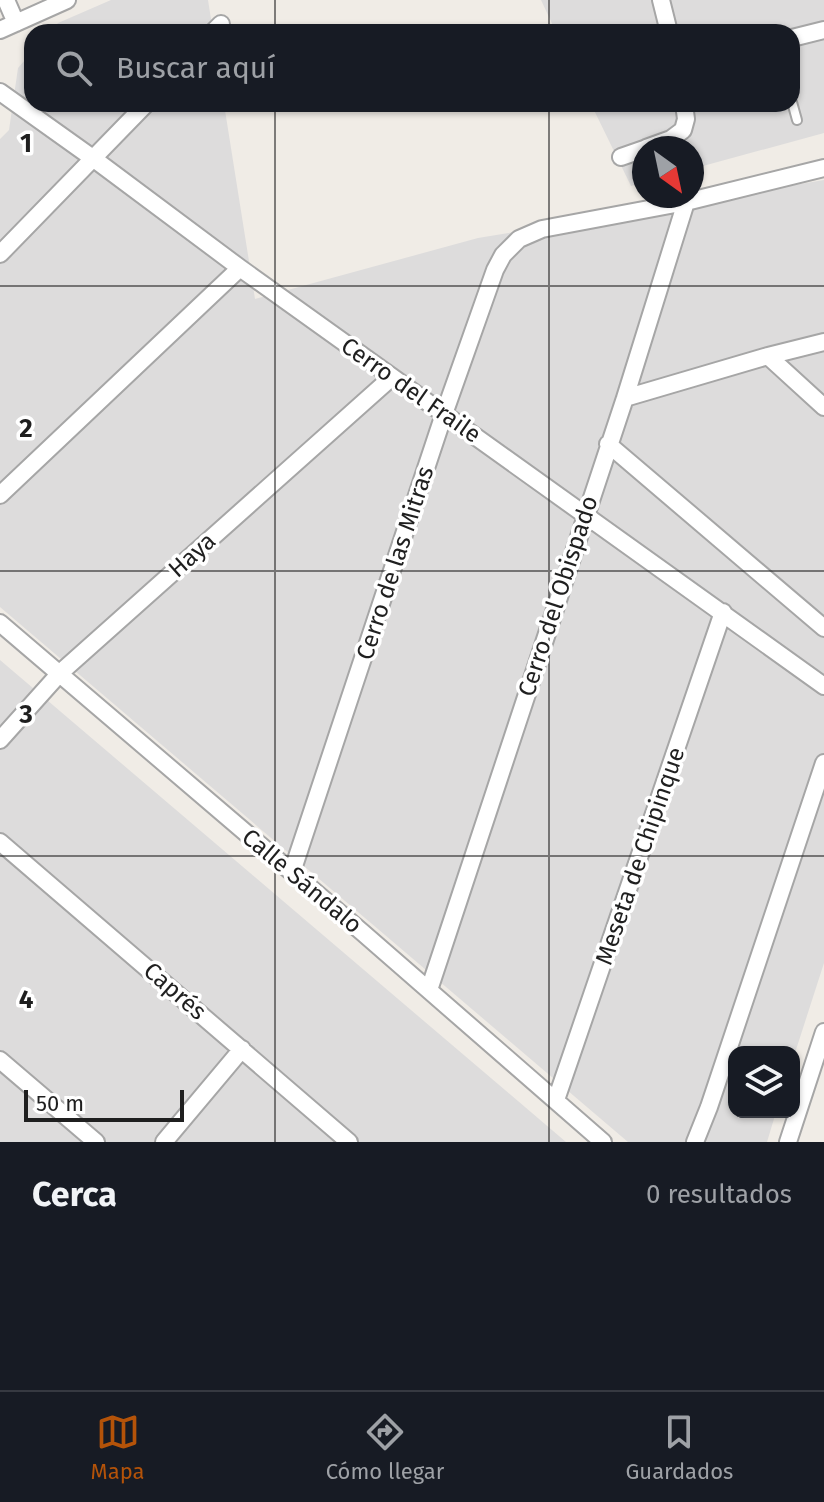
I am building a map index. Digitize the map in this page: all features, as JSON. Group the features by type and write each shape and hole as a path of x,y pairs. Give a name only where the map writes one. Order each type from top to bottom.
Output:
{"street":[{"path":"6,0 16,23"},
{"path":"0,30 67,0"},
{"path":"661,0 667,24"},
{"path":"800,36 824,30"},
{"name":"Cerro del Fraile","path":"0,92 24,109"},
{"name":"Cerro del Fraile","path":"28,112 240,268 824,686"},
{"path":"0,254 138,112"},
{"path":"675,136 683,130 685,112"},
{"path":"621,157 632,153"},
{"name":"Cerro de las Mitras","path":"704,198 824,168"},
{"name":"Cerro de las Mitras","path":"292,872 444,414 503,255 519,239 542,229 654,208"},
{"name":"Cerro del Obispado","path":"429,990 625,398 684,208"},
{"path":"0,495 240,268"},
{"path":"625,398 824,342"},
{"path":"768,356 824,407"},
{"name":"Haya","path":"0,740 60,673 392,377"},
{"path":"608,444 824,628"},
{"name":"Meseta de Chipinque","path":"556,1100 723,612"},
{"name":"Calle Sándalo","path":"0,623 603,1142"},
{"path":"695,1142 824,763"},
{"name":"Caprés","path":"0,842 349,1142"},
{"path":"788,1142 824,1032"},
{"path":"164,1142 242,1049"},
{"path":"0,1060 96,1142"}],"lane":[{"path":"795,112 797,120"}],"shaded area":[{"path":"111,0 208,0 212,24 57,24"},
{"path":"541,0 824,0 824,133 704,166 704,136 632,136 631,186 595,112 800,112 800,24 552,24"},
{"path":"24,61 24,112 225,112 255,299 478,238 657,208 704,208 704,200 824,180 824,963 797,1046 728,1046 728,1118 774,1118 767,1142 628,1142 0,607 0,139 9,130 18,68"},
{"path":"0,660 566,1142 0,1142"}]}
